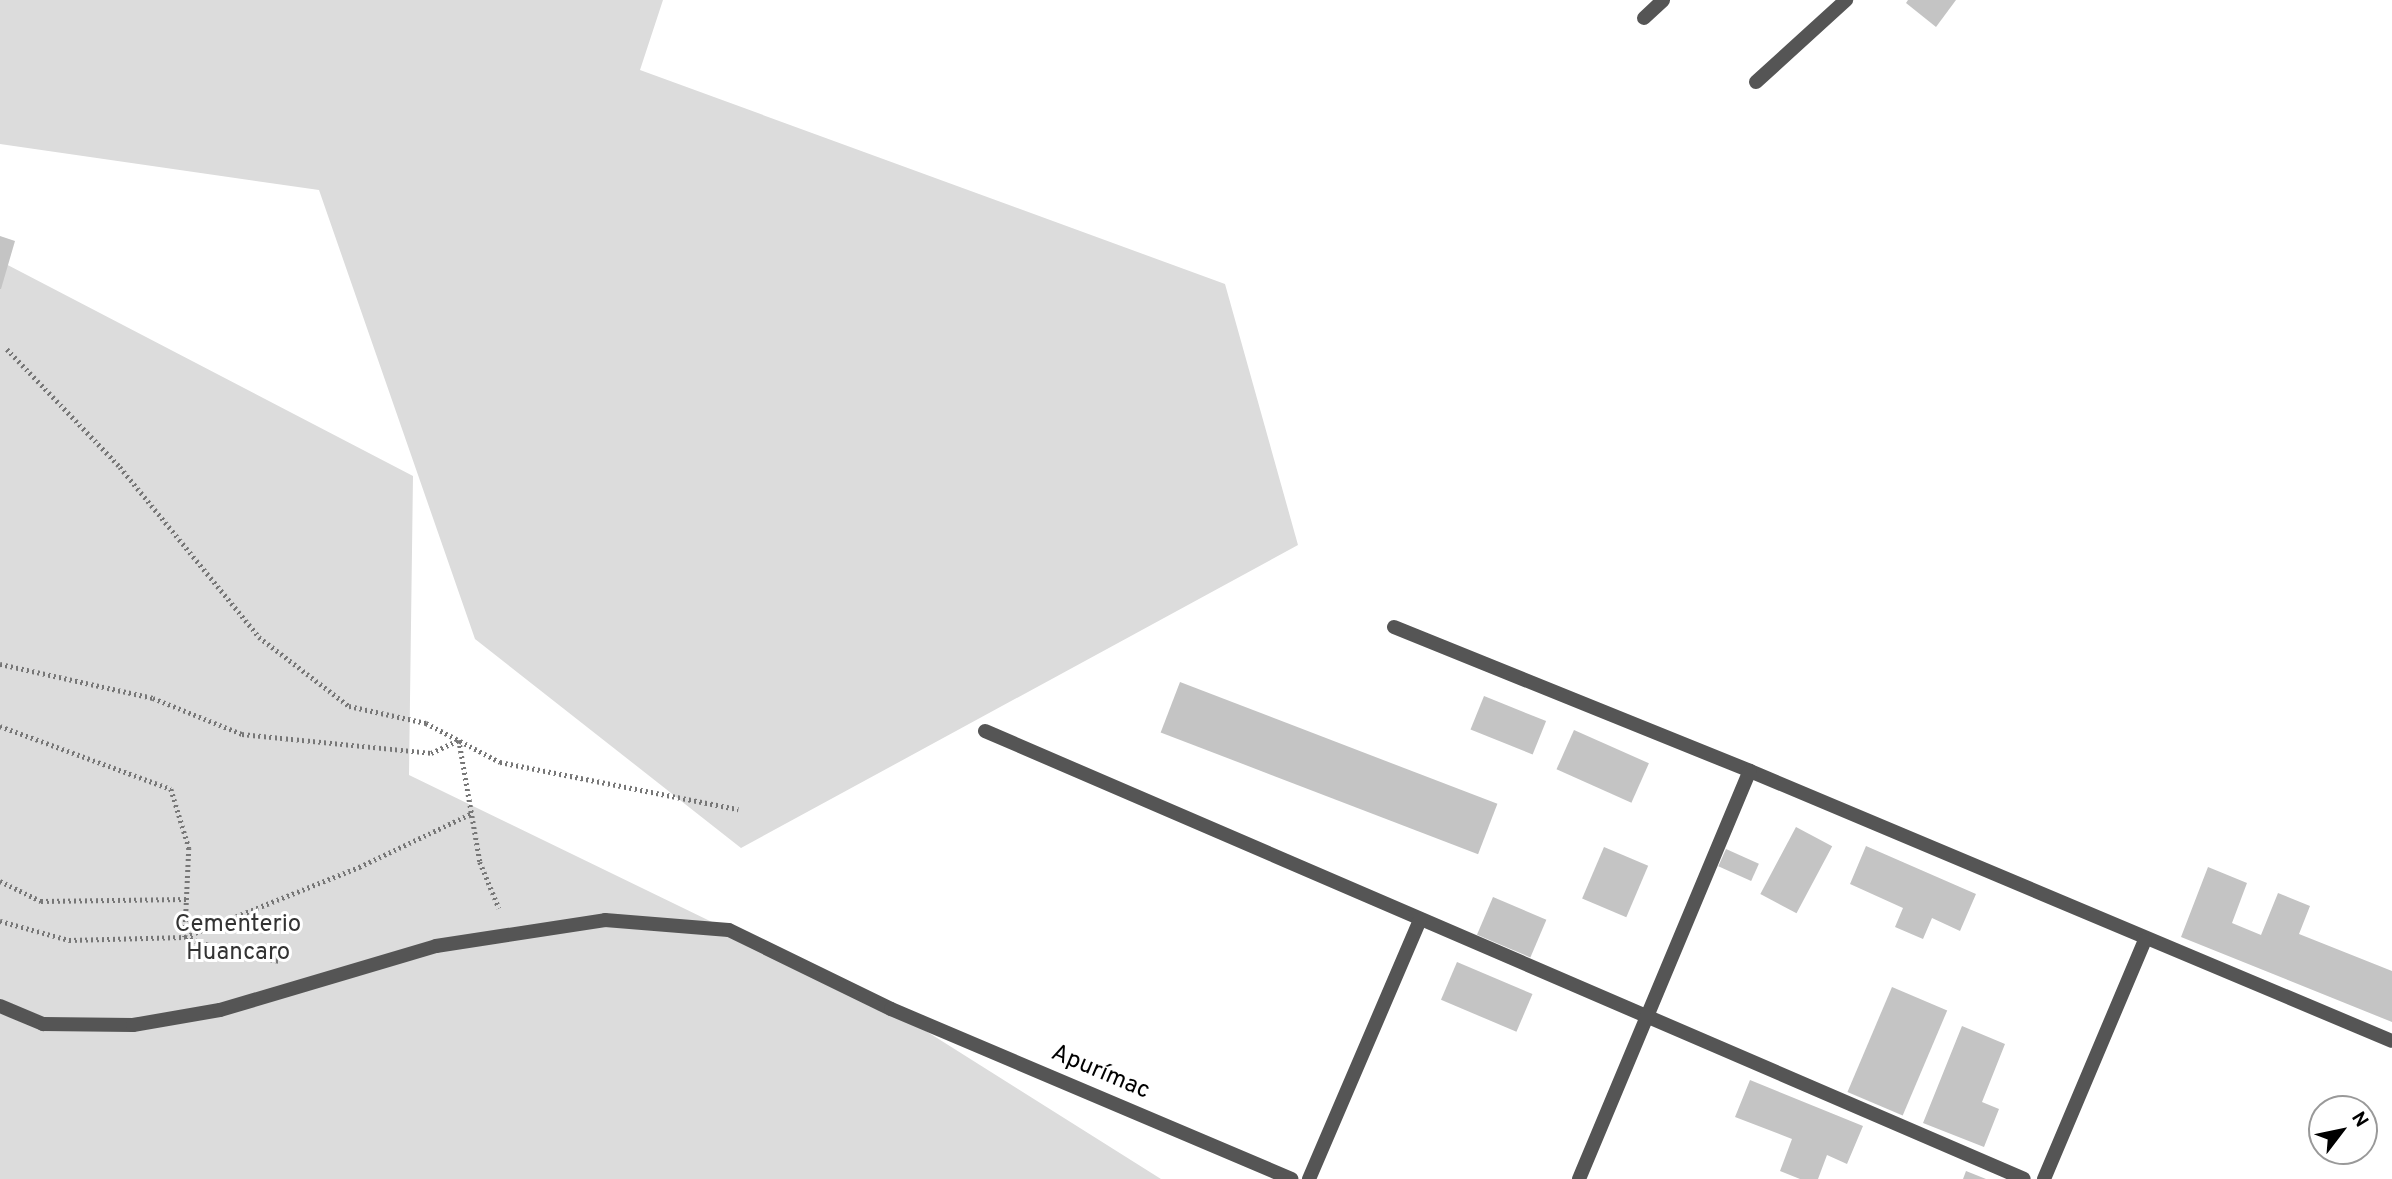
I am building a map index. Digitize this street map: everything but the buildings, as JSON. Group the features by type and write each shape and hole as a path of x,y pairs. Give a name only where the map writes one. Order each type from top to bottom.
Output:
{"street":[{"path":"1644,18 1663,0"},
{"path":"1756,82 1846,0"},
{"path":"1394,628 1750,771 2145,940 2392,1041"},
{"path":"985,731 1649,1021 2024,1179"},
{"path":"1579,1179 1649,1021 1750,771"},
{"name":"Apurímac","path":"0,1006 43,1024 133,1025 220,1010 436,946 508,932 605,920 729,930 891,1009 1291,1179"},
{"path":"1309,1179 1420,920"},
{"path":"2044,1179 2145,940"}],"path":[{"path":"6,349 120,467 259,637 349,706 426,723 500,762 738,809"},
{"path":"0,664 153,698 242,734 431,753 460,740"},
{"path":"0,726 172,789 189,848 185,937"},
{"path":"460,740 480,862 508,932"},
{"path":"0,921 69,940 185,937 359,867 472,813"},
{"path":"0,881 41,901 187,899"},
{"path":"185,937 222,950 289,962"}],"green space":[{"path":"0,0 663,0 640,70 1225,284 1298,545 741,848 475,639 319,190 0,144"},
{"name":"Cementerio Huancaro","path":"0,261 413,476 409,775 891,1009 1161,1179 0,1179"}]}
